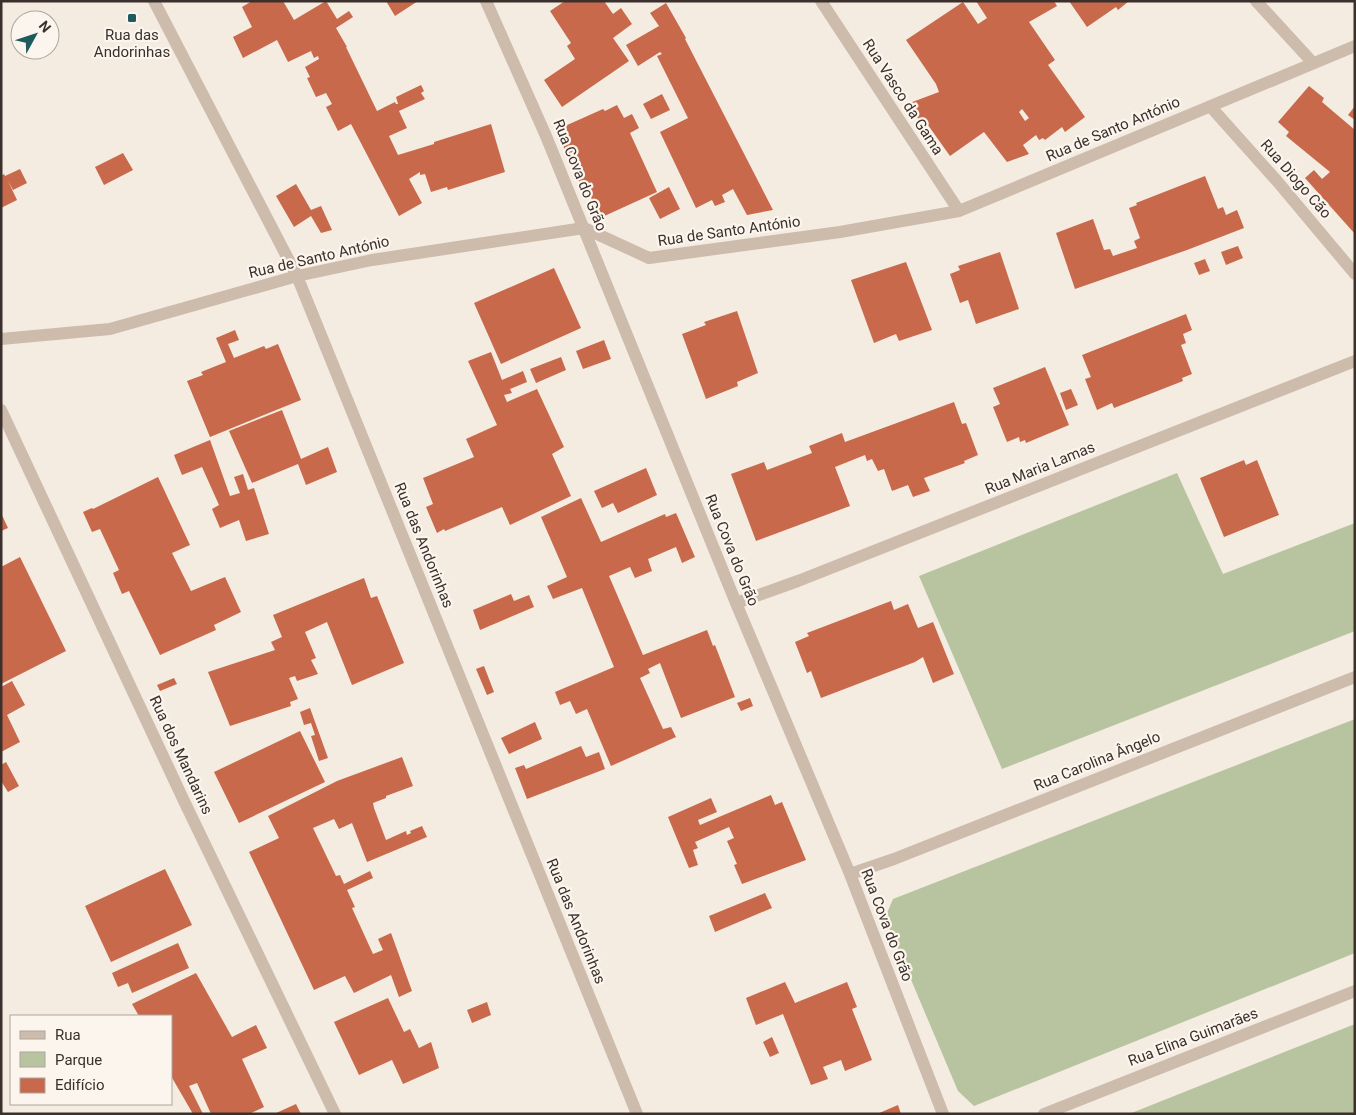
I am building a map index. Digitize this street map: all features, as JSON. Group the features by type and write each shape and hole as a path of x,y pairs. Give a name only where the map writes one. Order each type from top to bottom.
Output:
{"street":[{"name":"Rua das Andorinhas","path":"154,1 297,276 637,1114"},
{"name":"Rua Cova do Grão","path":"486,1 546,136 736,603 850,874 943,1114"},
{"name":"Rua Vasco da Gama","path":"821,1 959,211"},
{"path":"1256,1 1313,63"},
{"name":"Rua de Santo António","path":"1,339 110,329 297,276 372,260 584,228 649,258 840,232 959,211 1355,46"},
{"name":"Rua Diogo Cão","path":"1210,106 1277,181 1355,274"},
{"name":"Rua Maria Lamas","path":"736,603 798,581 1355,361"},
{"name":"Rua dos Mandarins","path":"1,410 188,810 335,1114"},
{"name":"Rua Carolina Ângelo","path":"850,874 894,859 1355,677"},
{"name":"Rua Elina Guimarães","path":"1044,1114 1355,992"}],"green space":[{"path":"1177,473 1223,574 1355,523 1355,631 1002,769 919,576"},
{"path":"1355,719 1355,953 974,1106 958,1091 885,918 893,899"},
{"path":"1355,1024 1355,1114 1129,1114"}],"building":[{"path":"252,1 283,1 294,20 326,1 337,19 349,11 353,17 336,28 377,111 395,102 398,104 396,97 421,85 424,91 421,93 425,99 399,111 407,128 389,136 398,155 491,124 505,172 448,190 447,187 431,192 425,174 420,175 420,172 409,179 422,203 399,216 351,124 338,131 326,107 332,104 326,93 316,97 307,78 310,77 305,67 319,59 318,56 314,58 311,51 288,62 277,40 243,58 233,37 252,27 242,7"},
{"path":"386,1 418,1 395,16"},
{"path":"565,1 604,1 613,14 621,8 632,24 613,38 629,61 562,107 544,80 575,59 567,46 571,43 550,11"},
{"path":"976,1 1054,1 1057,6 1029,22 1055,60 1048,65 1085,117 1065,132 1062,127 1045,140 1043,138 1039,140 1036,135 1023,145 1029,154 1007,162 984,132 950,156 923,118 920,121 907,104 939,92 936,84 906,40 963,2 978,24 987,18","holes":["1022,109 1029,118 1025,121 1019,112"]},
{"path":"1069,1 1129,1 1118,10 1116,7 1087,27"},
{"path":"666,3 686,38 773,210 747,215 733,189 722,195 725,202 715,206 712,200 696,208 660,132 688,118 657,56 662,54 660,52 638,66 626,45 659,26 650,13"},
{"path":"1309,86 1324,98 1322,102 1355,130 1355,234 1305,178 1314,170 1322,179 1330,172 1286,136 1289,132 1278,122"},
{"path":"662,94 670,110 651,119 643,104"},
{"path":"617,105 624,118 632,114 639,128 630,133 657,192 600,218 587,188 583,190 556,130 603,109 605,111"},
{"path":"1355,106 1355,120 1348,115"},
{"path":"123,153 133,170 104,185 95,167"},
{"path":"20,169 27,183 13,190 8,181 17,200 1,208 1,176"},
{"path":"1205,176 1218,209 1223,207 1226,215 1237,210 1244,228 1075,289 1056,233 1093,219 1104,250 1110,249 1113,256 1137,248 1134,241 1140,238 1129,208 1137,205 1136,203"},
{"path":"296,184 311,210 321,206 332,230 321,233 311,216 294,227 276,196"},
{"path":"669,187 680,209 660,219 649,198"},
{"path":"1238,246 1243,258 1226,265 1221,252"},
{"path":"1000,252 1019,309 976,324 968,300 960,303 950,274 960,270 958,266"},
{"path":"1205,259 1210,271 1199,275 1194,263"},
{"path":"906,262 932,330 899,341 896,334 874,343 851,280"},
{"path":"554,268 581,328 501,364 474,303"},
{"path":"737,311 758,373 737,382 738,386 706,399 682,334 706,325 704,322"},
{"path":"1186,314 1192,330 1183,334 1186,343 1181,345 1192,374 1182,378 1183,381 1114,408 1112,403 1097,410 1085,379 1091,377 1082,355"},
{"path":"235,330 239,340 228,344 234,358 264,346 266,349 278,344 301,400 210,437 187,381 203,375 201,372 226,362 216,338"},
{"path":"604,340 611,359 583,369 576,351"},
{"path":"491,352 502,380 523,371 527,382 510,389 512,393 504,395 507,402 537,389 564,447 552,454 571,496 510,525 502,507 437,533 426,507 433,504 423,478 474,457 466,439 497,425 468,361"},
{"path":"561,357 566,370 536,383 530,369"},
{"path":"1045,367 1069,425 1026,443 1025,440 1020,442 1019,437 1007,442 993,407 1000,404 993,388"},
{"path":"1071,389 1078,405 1066,410 1060,393"},
{"path":"954,402 962,424 966,423 978,455 964,461 965,463 924,478 930,491 913,497 908,485 892,491 884,469 878,471 872,459 867,461 865,455 835,467 850,506 756,541 731,474 764,462 767,470 812,453 809,446 842,433 845,442"},
{"path":"282,410 301,459 328,447 337,472 306,485 298,464 252,483 229,431"},
{"path":"210,440 230,496 240,493 234,477 243,474 248,490 254,488 269,534 246,541 239,520 220,528 212,509 219,505 202,467 182,475 174,455"},
{"path":"1244,460 1246,465 1257,460 1279,515 1224,537 1200,478"},
{"path":"646,468 657,495 618,513 613,503 602,508 594,491"},
{"path":"158,477 190,545 172,553 191,591 225,577 241,612 214,625 216,630 160,655 129,591 122,594 113,573 119,570 100,529 92,532 83,512 93,509"},
{"path":"581,498 601,542 665,514 666,517 676,513 695,557 682,563 676,547 648,559 652,571 635,578 630,567 609,576 643,655 707,630 713,646 715,645 735,697 681,718 660,663 648,669 650,673 640,678 663,729 671,727 676,737 611,766 587,709 576,714 570,701 560,705 555,692 614,667 582,588 553,599 547,586 567,577 541,517"},
{"path":"1,513 8,528 1,531"},
{"path":"20,557 66,651 1,684 1,567"},
{"path":"364,578 371,598 377,596 404,663 352,685 327,622 305,632 316,658 311,660 318,674 297,681 295,676 289,678 298,699 290,702 291,706 230,726 208,672 275,650 271,642 282,637 273,615"},
{"path":"511,594 514,601 529,595 534,607 480,630 473,610"},
{"path":"891,601 894,610 908,604 918,628 933,622 954,674 933,683 923,657 915,662 821,698 811,671 807,673 795,642 809,636 807,633"},
{"path":"484,666 494,692 487,695 476,669"},
{"path":"174,678 177,684 160,691 157,685"},
{"path":"12,681 25,705 7,715 20,742 1,752 1,687"},
{"path":"750,698 753,706 741,711 737,703"},
{"path":"310,708 328,758 319,761 311,736 315,735 311,723 304,725 300,712"},
{"path":"535,722 542,739 509,754 501,738"},
{"path":"300,731 325,782 239,823 214,772"},
{"path":"581,746 586,757 599,752 605,769 527,799 515,768 524,765 526,769"},
{"path":"402,757 413,786 373,803 374,808 386,840 406,831 407,835 411,833 410,831 422,826 427,837 367,862 352,823 339,829 334,819 313,828 336,876 340,875 344,884 370,871 373,878 347,890 355,907 352,908 373,954 383,950 378,939 391,933 412,991 399,997 391,975 354,993 345,976 314,990 249,852 279,838 268,816 337,781"},
{"path":"6,762 19,786 8,792 1,781 1,765"},
{"path":"771,795 775,805 782,802 806,860 742,884 734,865 737,864 727,841 734,838 729,827 695,842 698,848 693,850 698,865 689,868 668,817 711,798 717,812 698,820 700,825"},
{"path":"165,869 192,925 111,962 85,906"},
{"path":"765,893 772,908 715,932 709,916"},
{"path":"178,943 189,968 132,993 128,983 118,987 112,973"},
{"path":"196,973 232,1037 256,1025 267,1048 242,1059 264,1107 249,1114 211,1114 197,1083 189,1086 203,1114 193,1114 172,1078 172,1015 138,1015 132,1004"},
{"path":"785,982 795,1003 847,982 857,1007 852,1009 872,1060 845,1071 841,1060 823,1067 828,1079 811,1085 783,1014 756,1025 746,998"},
{"path":"388,998 404,1032 410,1029 419,1048 431,1042 439,1068 403,1084 392,1060 359,1075 334,1022"},
{"path":"487,1002 491,1015 472,1023 467,1010"},
{"path":"772,1037 779,1053 770,1057 763,1042"},
{"path":"296,1104 301,1114 274,1114"},
{"path":"898,1105 901,1114 877,1114"}],"place":[{"name":"Rua das Andorinhas","path":"132,18"}]}
